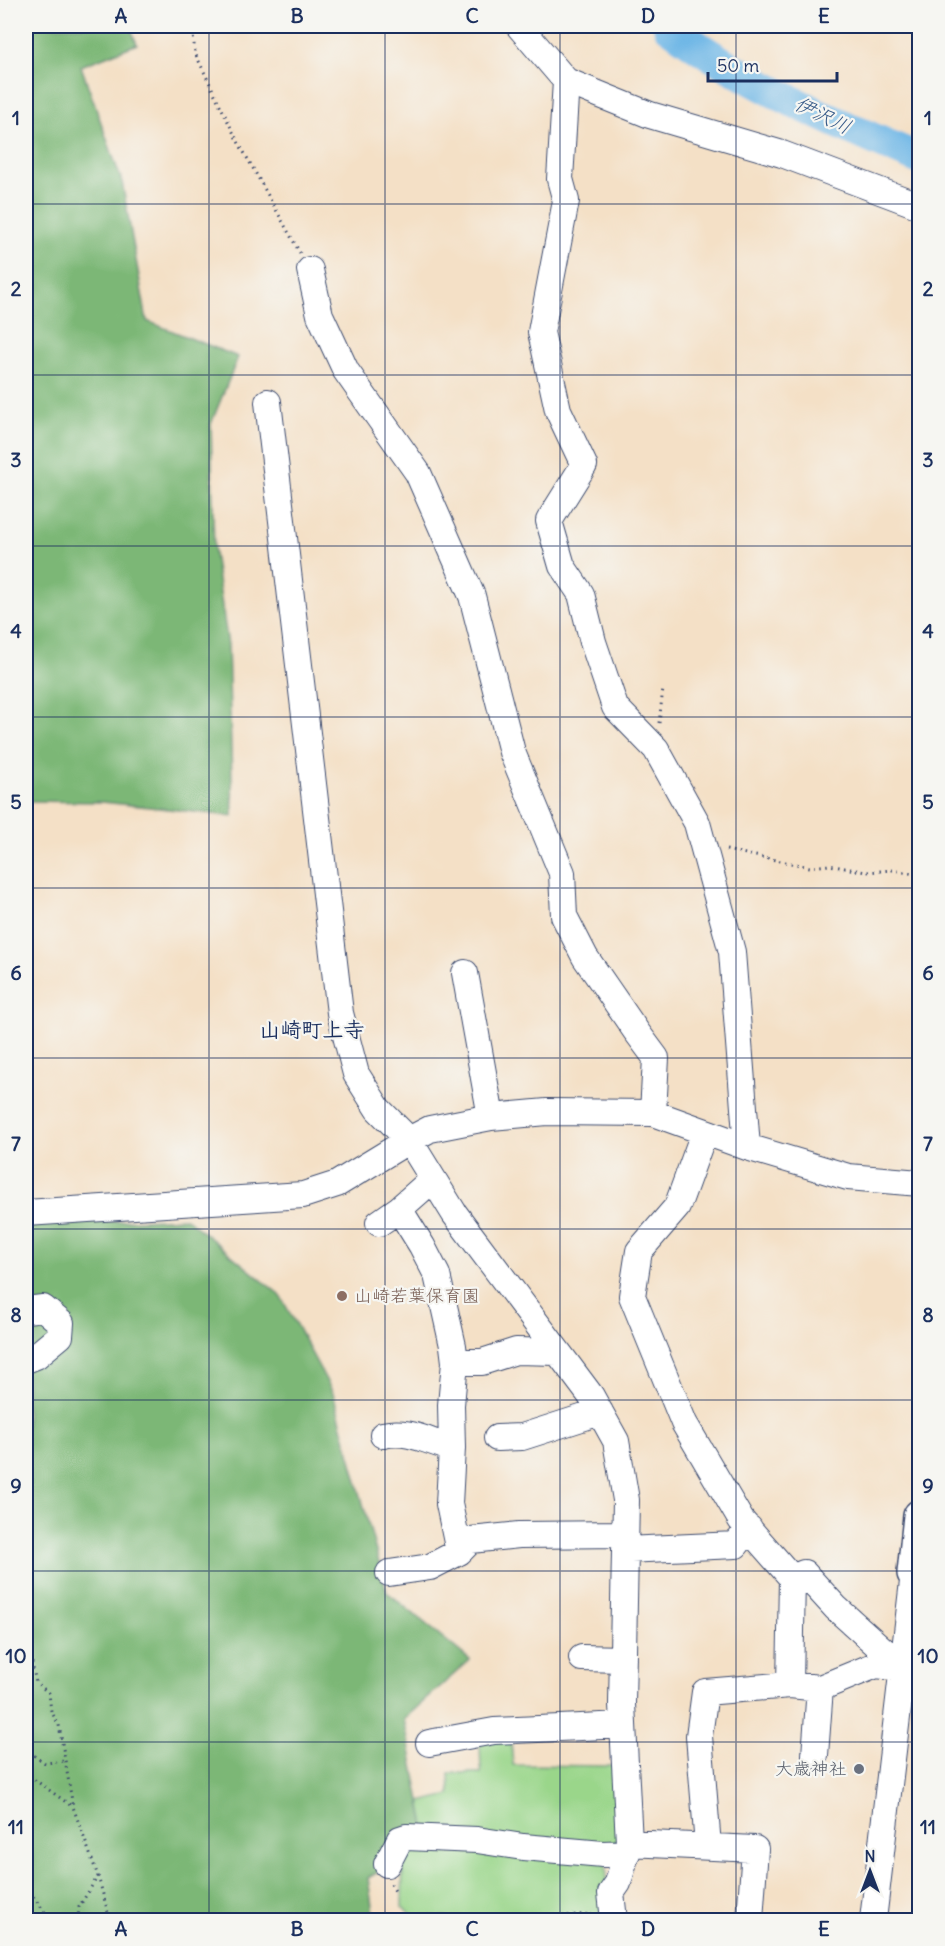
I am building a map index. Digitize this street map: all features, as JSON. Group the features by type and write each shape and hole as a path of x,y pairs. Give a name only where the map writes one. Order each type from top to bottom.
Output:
{"main road":[{"path":"917,1573 920,1516"}],"street":[{"path":"519,26 566,81 650,115 782,154 920,206"},
{"path":"566,81 560,179 566,201 541,332 558,410 584,465 549,521 562,566 581,594 592,642 615,707 656,749 697,823 732,952 747,1147"},
{"path":"310,270 320,315 346,372 418,473 472,596 513,752 562,873 564,916 585,957 656,1058 653,1113"},
{"path":"268,402 340,1013 356,1074 378,1109 409,1140 454,1213 591,1396 616,1441 626,1500 623,1725 628,1848 618,1882 611,1893 613,1917"},
{"path":"465,973 491,1117"},
{"path":"26,1213 303,1195 337,1184 430,1129 491,1117 547,1113 653,1113 704,1133 848,1177 920,1183"},
{"path":"704,1133 677,1207 639,1251 632,1296 684,1423 741,1520 792,1578 790,1685"},
{"path":"433,1179 389,1216 422,1246 437,1275 455,1362 451,1406 452,1448 449,1504 459,1552"},
{"path":"26,1310 43,1308 62,1323 60,1336 36,1356 26,1360"},
{"path":"455,1362 482,1362 516,1351 558,1353"},
{"path":"497,1438 522,1437 600,1412"},
{"path":"383,1434 397,1432 452,1448"},
{"path":"389,1574 430,1567 459,1552 471,1540 519,1535 625,1542 736,1545 748,1528"},
{"path":"792,1578 804,1573 836,1608 903,1668"},
{"path":"873,1920 903,1668 917,1573"},
{"path":"582,1658 623,1659"},
{"path":"708,1846 699,1736 705,1692 790,1685 820,1688 876,1665 903,1668"},
{"path":"815,1755 820,1688"},
{"path":"429,1743 494,1731 623,1725"},
{"path":"387,1864 400,1839 406,1837 477,1840 523,1847 603,1854 628,1848 708,1846 755,1849 750,1920"}],"path":[{"path":"192,26 195,53 235,136 310,270"},
{"path":"656,749 663,689"},
{"path":"703,847 810,867 829,865 866,872 893,870 920,874"},
{"path":"26,1632 36,1683 49,1694 51,1711 59,1725 73,1807 98,1876 110,1920"},
{"path":"26,1741 27,1752 45,1763 65,1761"},
{"path":"26,1771 73,1807"},
{"path":"78,1920 78,1907 98,1876"},
{"path":"26,1887 51,1920"},
{"path":"495,1920 613,1917"}],"green space":[{"path":"26,26 130,26 137,44 81,66 122,182 147,321 238,357 211,424 214,553 228,645 233,816 102,802 26,801"},
{"path":"186,1218 280,1295 333,1393 387,1592 470,1660 404,1719 428,1842 368,1878 374,1920 26,1920 26,1225"},
{"path":"511,1739 513,1765 618,1766 621,1861 606,1861 609,1920 449,1920 448,1917 415,1916 402,1907 403,1857 428,1842 420,1802 450,1795 449,1773 481,1773 480,1742"}],"waterway":[{"name":"伊沢川","path":"669,26 728,66 790,100 920,159"}],"place":[{"name":"山崎若葉保育園","path":"342,1296"},
{"name":"大歳神社","path":"859,1769"}],"district":[{"name":"山崎町上寺","path":"312,1030"}]}
